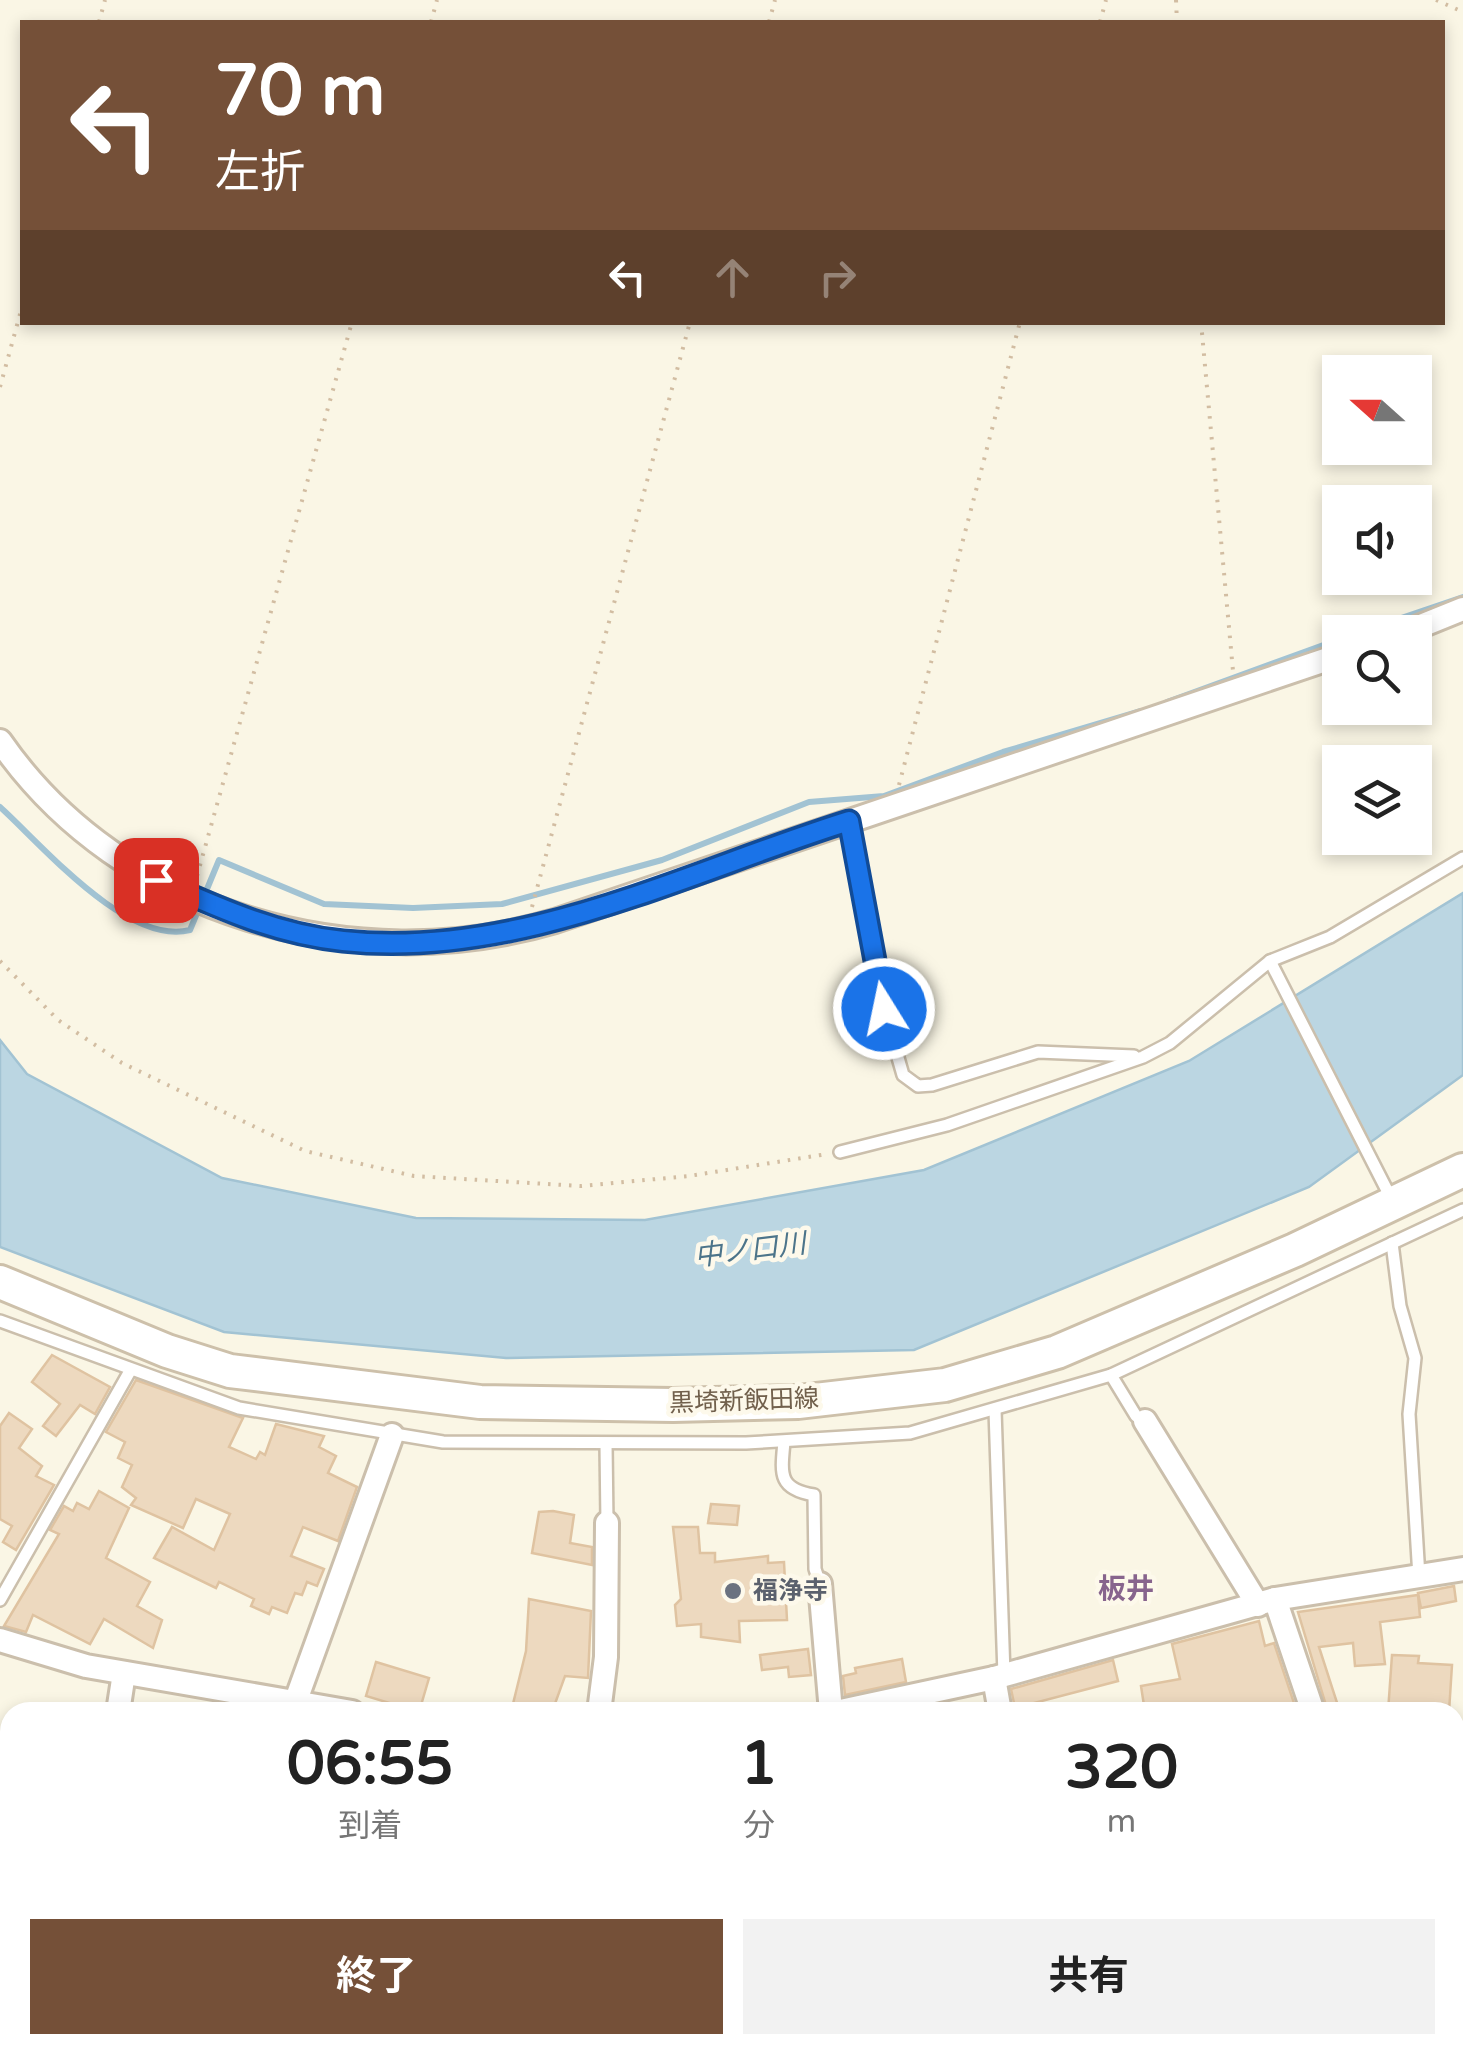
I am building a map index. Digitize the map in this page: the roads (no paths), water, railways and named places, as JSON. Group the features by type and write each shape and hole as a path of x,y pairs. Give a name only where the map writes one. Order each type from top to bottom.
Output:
{"main road":[{"name":"黒埼新飯田線","path":"0,1282 230,1372 480,1402 798,1402 945,1385 1057,1352 1463,1170"}],"street":[{"path":"1432,622 1463,609"},
{"path":"0,741 19,769 106,848 156,880 255,923 342,941 435,942 525,929 1322,661"},
{"path":"1145,1422 1266,1602 1309,1702"},
{"path":"0,1640 124,1673 295,1702 392,1435"},
{"path":"600,1702 606,1657 607,1523"},
{"path":"880,1702 999,1676 1266,1602 1463,1570"},
{"path":"820,1584 833,1702"},
{"path":"120,1702 124,1673"},
{"path":"999,1676 1000,1702"}],"lane":[{"path":"849,821 884,1009 903,1075 918,1086 932,1085 1038,1052 1143,1057"},
{"path":"840,1152 947,1125 1143,1057 1170,1043 1273,967 1463,858"},
{"path":"1273,967 1391,1199"},
{"path":"0,1322 238,1408 443,1442 784,1442 910,1433 1111,1375 1463,1210"},
{"path":"1392,1243 1400,1306 1415,1358 1409,1414 1419,1577"},
{"path":"0,1600 130,1371"},
{"path":"1111,1375 1136,1416 1145,1422"},
{"path":"995,1410 999,1676"},
{"path":"784,1442 782,1480 786,1487 814,1495 816,1570 820,1584"},
{"path":"606,1444 607,1523"}],"water":[{"name":"中ノ口川","path":"1463,893 1463,1075 1309,1187 914,1350 506,1358 224,1332 0,1247 0,1040 27,1074 222,1178 416,1218 645,1220 924,1170 1189,1061"}],"waterway":[{"path":"1410,615 1463,597"},
{"path":"1167,702 1322,646"},
{"path":"0,807 88,889 140,923 166,931 190,930 219,860 324,904 413,908 502,904 662,860 809,802 884,796 1003,752 1141,711"}],"place":[{"name":"福浄寺","path":"733,1591"}],"district":[{"name":"板井","path":"1126,1589"}]}
